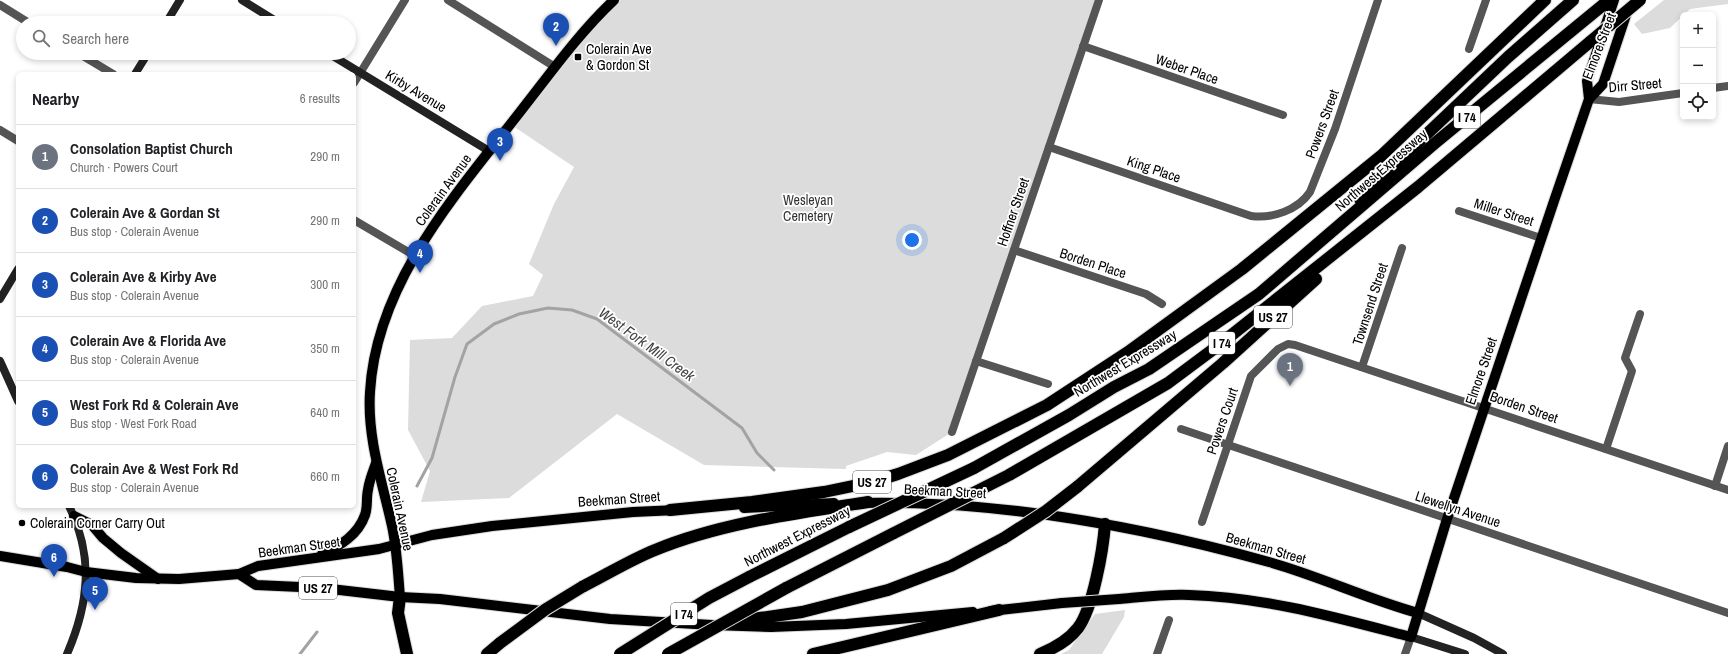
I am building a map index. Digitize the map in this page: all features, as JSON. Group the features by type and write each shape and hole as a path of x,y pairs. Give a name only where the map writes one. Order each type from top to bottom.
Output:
{"highway":[{"path":"1441,98 1544,0"},
{"path":"1441,98 1573,0"},
{"path":"1333,230 1371,187 1508,57 1573,0"},
{"name":"I 74","path":"668,654 786,588 1009,476 1168,383 1265,310 1418,187 1640,0"},
{"name":"Northwest Expressway","path":"620,654 709,598 849,527 974,468 1069,415 1114,387 1150,370 1259,294 1435,143 1606,2"},
{"name":"US 27","path":"670,510 752,502 824,492 872,482 898,474 948,454 1058,398 1128,352 1242,269 1381,156 1441,98"},
{"name":"US 27","path":"712,625 802,612 888,590 951,566 1004,538 1046,511 1077,487 1223,363 1418,187"},
{"path":"487,654 500,642 546,609 582,587 655,550 724,528 795,513 868,502"},
{"path":"1040,654 1060,644 1070,636 1085,616 1099,563 1105,524"},
{"path":"400,597 398,613 407,654"},
{"path":"813,654 999,610"}],"main road":[{"name":"Colerain Avenue","path":"400,597 395,546 376,463 371,431 370,393 374,360 392,302 429,231 489,151 584,30 614,0"},
{"name":"Elmore Street","path":"1589,99 1587,81 1614,0"},
{"name":"Elmore Street","path":"1411,637 1447,519 1484,407 1589,99 1603,84 1632,0"},
{"path":"309,560 344,542 361,524 365,515 367,491 376,463"},
{"name":"Beekman Street","path":"239,574 258,566 309,560 395,546 432,534 587,516 670,510 696,512 811,503 925,503 981,506 1105,524 1197,543 1270,562 1418,613"},
{"path":"74,516 92,525 103,538 121,553 158,579"},
{"name":"US 27","path":"0,556 67,567 86,572 158,579 179,579 239,574 256,585 322,588 400,597 440,599 610,619 712,625"},
{"path":"712,625 772,627 846,624 1062,603 1188,594 1231,598 1310,610 1411,637"}],"street":[{"path":"170,16 180,0"},
{"path":"242,0 268,16"},
{"path":"356,80 405,0"},
{"path":"448,0 555,67"},
{"name":"Hoffner Street","path":"952,432 1098,0"},
{"name":"Powers Street","path":"1251,216 1261,217 1288,210 1304,200 1310,192 1335,129 1378,0"},
{"path":"1469,49 1486,0"},
{"path":"0,6 17,16"},
{"name":"Weber Place","path":"1083,46 1283,115"},
{"path":"90,60 110,72"},
{"path":"137,72 144,60"},
{"name":"Kirby Avenue","path":"340,60 489,151"},
{"path":"1716,88 1728,86"},
{"name":"Dirr Street","path":"1589,99 1619,102 1680,93"},
{"path":"0,130 16,140"},
{"name":"King Place","path":"1049,147 1251,216"},
{"name":"Miller Street","path":"1459,211 1541,238"},
{"path":"356,221 415,256"},
{"name":"Townsend Street","path":"1362,367 1402,248"},
{"name":"Borden Place","path":"1014,250 1146,294 1162,304"},
{"path":"0,299 16,272"},
{"path":"1606,449 1632,371 1626,358 1640,314"},
{"name":"Borden Street","path":"1288,344 1484,407 1728,490"},
{"name":"Powers Court","path":"1202,522 1251,376 1278,349 1288,344"},
{"path":"0,361 16,397"},
{"path":"976,361 1048,384"},
{"name":"Llewellyn Avenue","path":"1181,429 1728,613"},
{"path":"1715,486 1728,446"},
{"path":"67,654 82,612 86,592 86,572 82,538 70,508"},
{"name":"Beekman Street","path":"1418,613 1474,638 1503,654"},
{"path":"1157,654 1169,620"},
{"path":"1411,637 1465,654"},
{"name":"Elmore Street","path":"1405,654 1411,637"}],"green space":[{"name":"Wesleyan Cemetery","path":"614,0 1098,0 952,432 916,455 887,452 846,466 846,469 704,465 617,414 509,498 421,502 430,471 408,430 410,340 452,338 482,306 533,296 543,275 529,264 554,204 574,167 510,124"},
{"path":"1664,0 1728,0 1728,4 1690,9 1687,12 1680,12 1680,18 1670,28 1642,34 1634,24"},
{"path":"1125,610 1124,617 1102,654 1061,654 1069,650 1095,614"}],"waterway":[{"name":"West Fork Mill Creek","path":"417,486 432,458 455,377 467,344 494,324 519,314 548,308 572,310 597,319 742,428 757,453 774,470"},
{"name":"West Fork Mill Creek","path":"300,654 317,632"}],"place":[{"name":"Colerain Ave & Gordan St","path":"556,46"},
{"name":"Colerain Ave & Gordon St","path":"578,57"},
{"name":"Colerain Ave & Kirby Ave","path":"500,161"},
{"name":"Colerain Ave & Florida Ave","path":"420,273"},
{"name":"Consolation Baptist Church","path":"1290,386"},
{"name":"Colerain Corner Carry Out","path":"22,523"},
{"name":"Colerain Ave & West Fork Rd","path":"54,577"},
{"name":"West Fork Rd & Colerain Ave","path":"95,610"}]}
